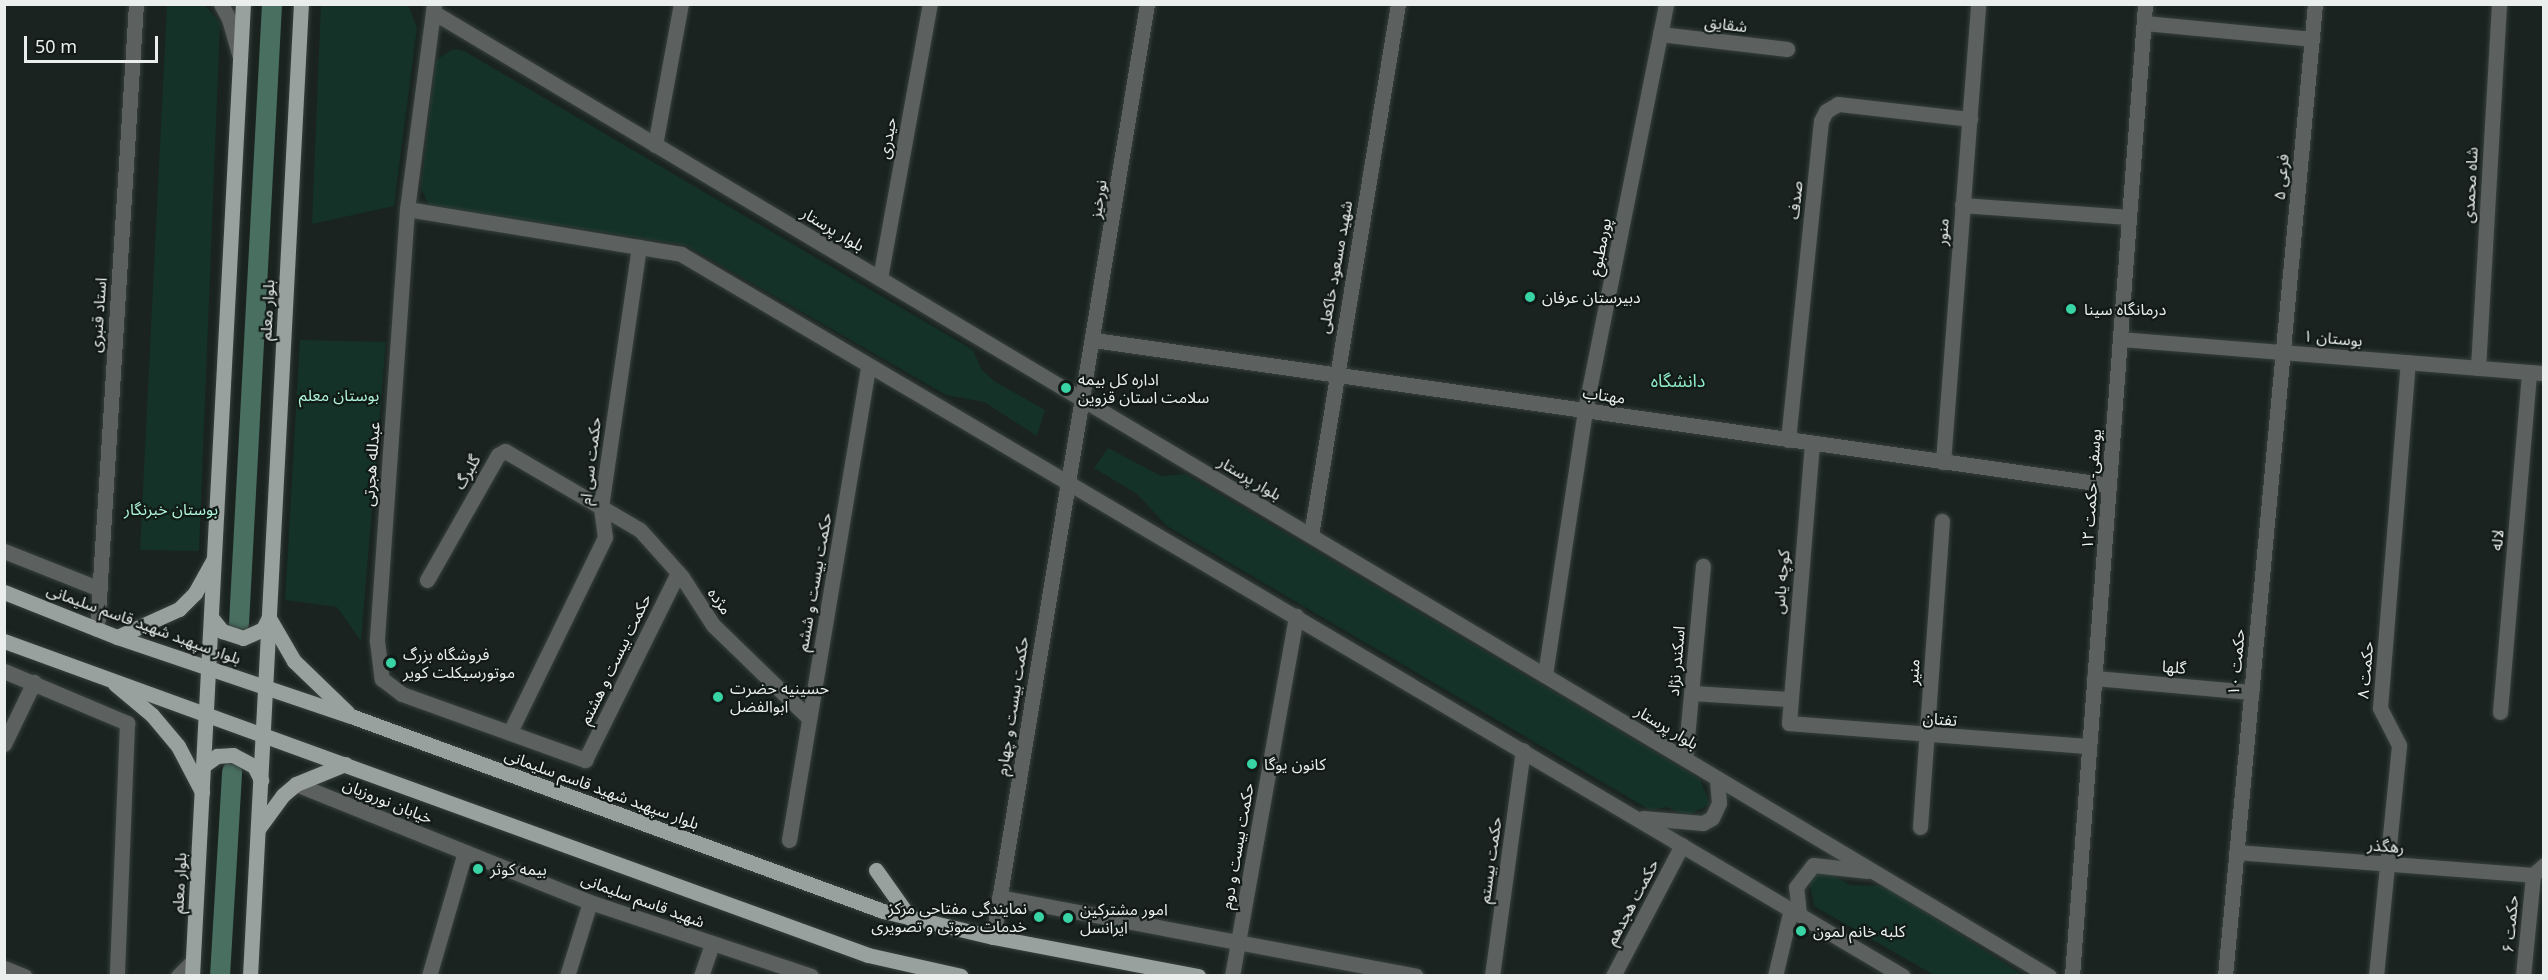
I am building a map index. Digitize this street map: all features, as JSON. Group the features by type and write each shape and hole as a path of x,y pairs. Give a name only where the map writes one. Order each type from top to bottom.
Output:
{"main road":[{"path":"117,637 180,609 195,593 214,558 243,4"},
{"name":"بلوار معلم","path":"258,829 301,4"},
{"name":"بلوار معلم","path":"192,969 214,558"},
{"name":"بلوار سپهبد شهید قاسم سلیمانی","path":"4,592 117,637 351,716 883,911 993,937 1198,975"},
{"path":"211,617 228,636 243,638 263,629 268,617"},
{"path":"268,617 294,661 351,716"},
{"path":"4,641 106,676 868,955 961,975"},
{"path":"106,676 152,715 178,746 202,792"},
{"path":"204,765 217,756 233,755 248,761 261,780"},
{"path":"250,975 258,829 283,795 296,784 345,764"},
{"path":"876,870 910,918"}],"street":[{"name":"استاد قنبری","path":"97,629 136,4"},
{"path":"220,4 230,20 240,59"},
{"path":"655,145 681,4"},
{"name":"حیدری","path":"880,279 930,4"},
{"name":"نورخیز","path":"1082,399 1094,340 1147,4"},
{"name":"شهید مسعود خاکعلی","path":"1311,535 1335,374 1398,4"},
{"name":"پورمطبوع","path":"1545,675 1585,410 1666,4"},
{"name":"منور","path":"1943,462 1978,4"},
{"name":"یوسفی- حکمت ۱۲","path":"2072,975 2145,4"},
{"name":"فرعی ۵","path":"2283,352 2315,4"},
{"name":"شاه محمدی","path":"2478,368 2499,4"},
{"name":"بلوار پرستار","path":"433,8 655,145 2045,975"},
{"name":"عبدلله هجرتی","path":"433,8 407,208 377,662 382,680 402,694 585,760"},
{"path":"2144,23 2312,39"},
{"name":"شقایق","path":"1660,34 1786,49"},
{"name":"صدف","path":"1788,440 1821,121 1826,111 1838,104 1970,119"},
{"path":"1962,205 2129,217"},
{"path":"407,208 681,254 1903,975"},
{"name":"حکمت سی ام","path":"510,732 605,537 601,507 639,247"},
{"name":"بوستان ۱","path":"2120,339 2536,373"},
{"name":"مهتاب","path":"1094,340 2109,486"},
{"name":"حکمت ۱۰","path":"2224,975 2283,352"},
{"name":"حکمت ۸","path":"2376,975 2390,864 2399,745 2380,708 2408,362"},
{"name":"حکمت بیست و ششم","path":"789,840 868,366"},
{"name":"لاله","path":"2500,712 2536,373"},
{"name":"حکمت بیست و چهارم","path":"993,937 1066,481 1082,399"},
{"name":"کوچه یاس","path":"1789,723 1788,699 1812,443"},
{"name":"گلبرگ","path":"427,580 498,455 505,451 601,507"},
{"name":"مژده","path":"601,507 640,530 678,573 713,625 809,718"},
{"name":"منیر","path":"1920,827 1942,521"},
{"path":"4,552 100,589"},
{"name":"اسکندر نژاد","path":"1685,759 1703,566"},
{"name":"حکمت بیست و هشتم","path":"585,760 678,573"},
{"name":"حکمت بیست و دوم","path":"1232,975 1296,616"},
{"path":"4,670 127,723 117,975"},
{"name":"گلها","path":"2094,678 2251,692"},
{"path":"4,744 33,682"},
{"path":"1692,693 1788,699"},
{"name":"تفتان","path":"1789,723 1926,736 2089,746"},
{"name":"حکمت بیستم","path":"1492,975 1523,750"},
{"path":"1637,818 1703,823 1712,818 1719,803 1718,778"},
{"name":"خیابان نوروزیان","path":"296,784 465,852"},
{"name":"حکمت هجدهم","path":"1613,975 1682,845"},
{"path":"429,975 465,852"},
{"name":"شهید قاسم سلیمانی","path":"465,852 590,902 812,975"},
{"name":"رهگذر","path":"2236,852 2390,864 2538,870"},
{"path":"1776,975 1795,912 1796,887 1814,866 1824,864 1877,873"},
{"name":"حکمت ۶","path":"2523,975 2538,870"},
{"path":"999,897 1416,975"},
{"path":"567,975 590,902"},
{"path":"701,975 712,944"},
{"path":"4,968 24,975"},
{"path":"178,975 192,969"}],"green space":[{"name":"بوستان خبرنگار","path":"167,5 205,5 220,23 199,551 140,550"},
{"path":"321,5 408,5 417,27 394,206 312,224"},
{"path":"453,49 464,51 973,350 982,370 994,381 1045,410 1037,436 984,402 946,395 686,245 429,205 421,188 436,60"},
{"name":"بوستان معلم","path":"300,340 386,342 361,641 337,607 285,600"},
{"path":"1108,448 1161,476 1185,474 1700,779 1710,804 1687,816 1667,807 1650,810 1167,526 1137,494 1094,468"},
{"path":"1820,868 1850,885 1884,886 2023,975 1934,975 1814,906 1809,879"}],"waterway":[{"path":"239,624 272,4"},
{"path":"220,976 232,771"}],"place":[{"name":"دبیرستان عرفان","path":"1530,297"},
{"name":"درمانگاه سینا","path":"2071,309"},
{"name":"اداره کل بیمه سلامت استان قزوین","path":"1066,388"},
{"name":"فروشگاه بزرگ موتورسیکلت کویر","path":"391,663"},
{"name":"حسینیه حضرت ابوالفضل","path":"718,697"},
{"name":"کانون یوگا","path":"1252,764"},
{"name":"بیمه کوثر","path":"478,869"},
{"name":"نمایندگی مفتاحی مرکز خدمات صوتی و تصویری","path":"1039,917"},
{"name":"امور مشترکین ایرانسل","path":"1068,918"},
{"name":"کلبه خانم لمون","path":"1801,931"}],"district":[{"name":"دانشگاه","path":"1678,380"}]}
